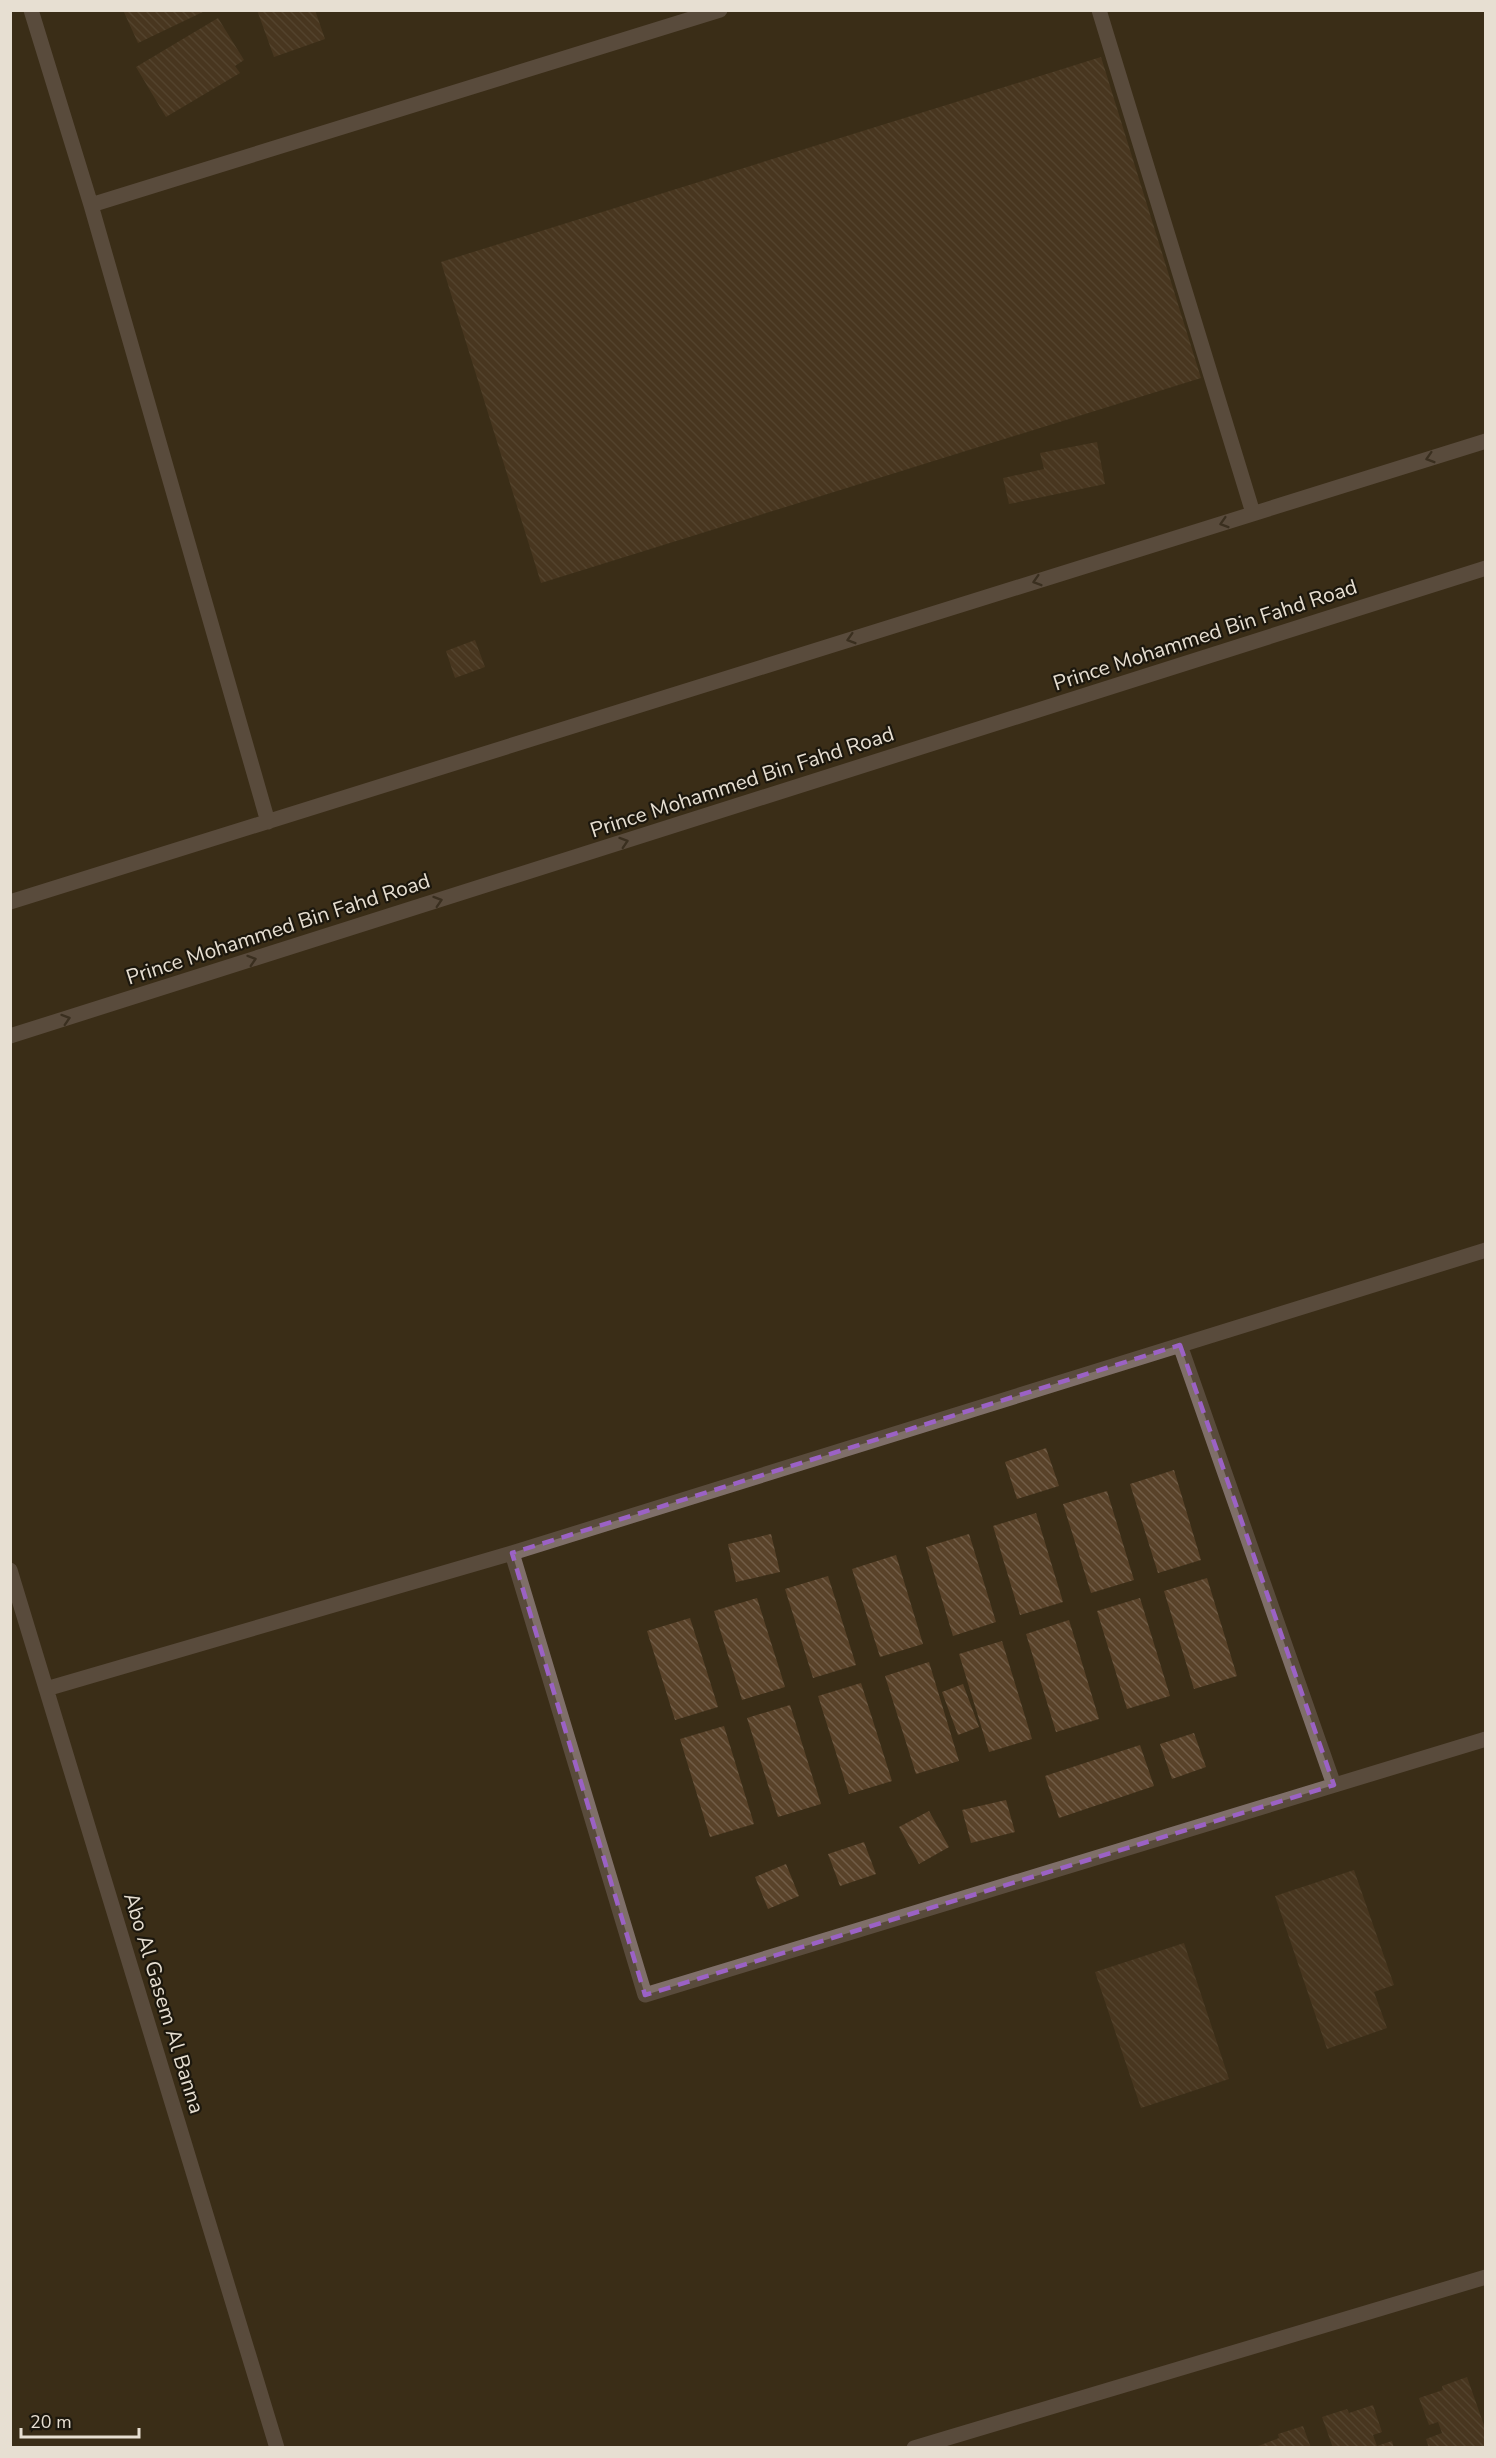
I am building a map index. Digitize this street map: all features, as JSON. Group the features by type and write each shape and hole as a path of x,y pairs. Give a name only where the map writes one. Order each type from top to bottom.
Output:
{"street":[{"path":"31,10 91,204 268,822"},
{"path":"91,204 720,10"},
{"path":"1099,10 1253,513"},
{"path":"10,902 1485,441"},
{"name":"Prince Mohammed Bin Fahd Road","path":"10,1036 1485,568"},
{"path":"46,1689 512,1553 1485,1250"},
{"path":"1180,1345 1334,1785"},
{"path":"512,1553 645,1995 1485,1739"},
{"name":"Abo Al Gasem Al Banna","path":"10,1570 277,2448"},
{"path":"914,2448 1485,2277"}],"highlighted area":[{"path":"1180,1345 1334,1785 645,1995 512,1553"}],"building":[{"path":"123,10 207,10 138,43"},
{"path":"257,10 315,10 325,39 274,57"},
{"path":"218,18 244,60 235,66 240,73 166,117 136,67"},
{"path":"1101,57 1201,378 541,583 441,262"},
{"path":"1097,442 1105,484 1009,504 1003,478 1044,469 1040,453"},
{"path":"475,640 485,667 455,678 446,651"},
{"path":"1046,1448 1059,1486 1017,1499 1005,1462"},
{"path":"1174,1470 1201,1560 1158,1573 1130,1484"},
{"path":"1107,1491 1134,1580 1091,1593 1063,1504"},
{"path":"1036,1513 1063,1602 1020,1615 993,1526"},
{"path":"771,1534 780,1572 736,1582 728,1544"},
{"path":"969,1534 996,1622 953,1636 926,1547"},
{"path":"896,1555 923,1644 880,1657 852,1569"},
{"path":"828,1576 856,1665 813,1678 785,1589"},
{"path":"1207,1578 1237,1676 1194,1689 1164,1591"},
{"path":"757,1598 785,1687 742,1700 714,1611"},
{"path":"1140,1598 1170,1696 1127,1709 1097,1611"},
{"path":"690,1618 718,1707 675,1720 647,1631"},
{"path":"1069,1620 1099,1719 1056,1732 1026,1634"},
{"path":"1002,1641 1032,1739 989,1752 959,1654"},
{"path":"929,1662 959,1761 916,1774 885,1676"},
{"path":"861,1683 892,1781 849,1794 818,1696"},
{"path":"963,1684 979,1727 958,1735 942,1692"},
{"path":"790,1705 821,1804 778,1817 747,1718"},
{"path":"724,1726 754,1824 710,1837 680,1739"},
{"path":"1194,1733 1206,1767 1172,1779 1160,1744"},
{"path":"1140,1745 1154,1786 1059,1818 1045,1776"},
{"path":"1006,1800 1015,1832 971,1843 962,1810"},
{"path":"929,1811 949,1847 919,1864 899,1827"},
{"path":"864,1842 876,1874 840,1886 828,1854"},
{"path":"786,1864 799,1896 768,1909 755,1877"},
{"path":"1354,1870 1394,1985 1374,1992 1387,2028 1327,2049 1275,1896"},
{"path":"1184,1943 1229,2079 1141,2108 1095,1972"},
{"path":"1467,2377 1486,2431 1486,2448 1429,2448 1426,2439 1442,2433 1438,2422 1429,2425 1419,2398 1443,2390 1442,2386"},
{"path":"1373,2405 1382,2432 1373,2435 1377,2446 1392,2441 1394,2448 1333,2448 1322,2417 1347,2409 1349,2413"},
{"path":"1303,2426 1311,2448 1253,2448 1279,2438 1278,2434"}]}
